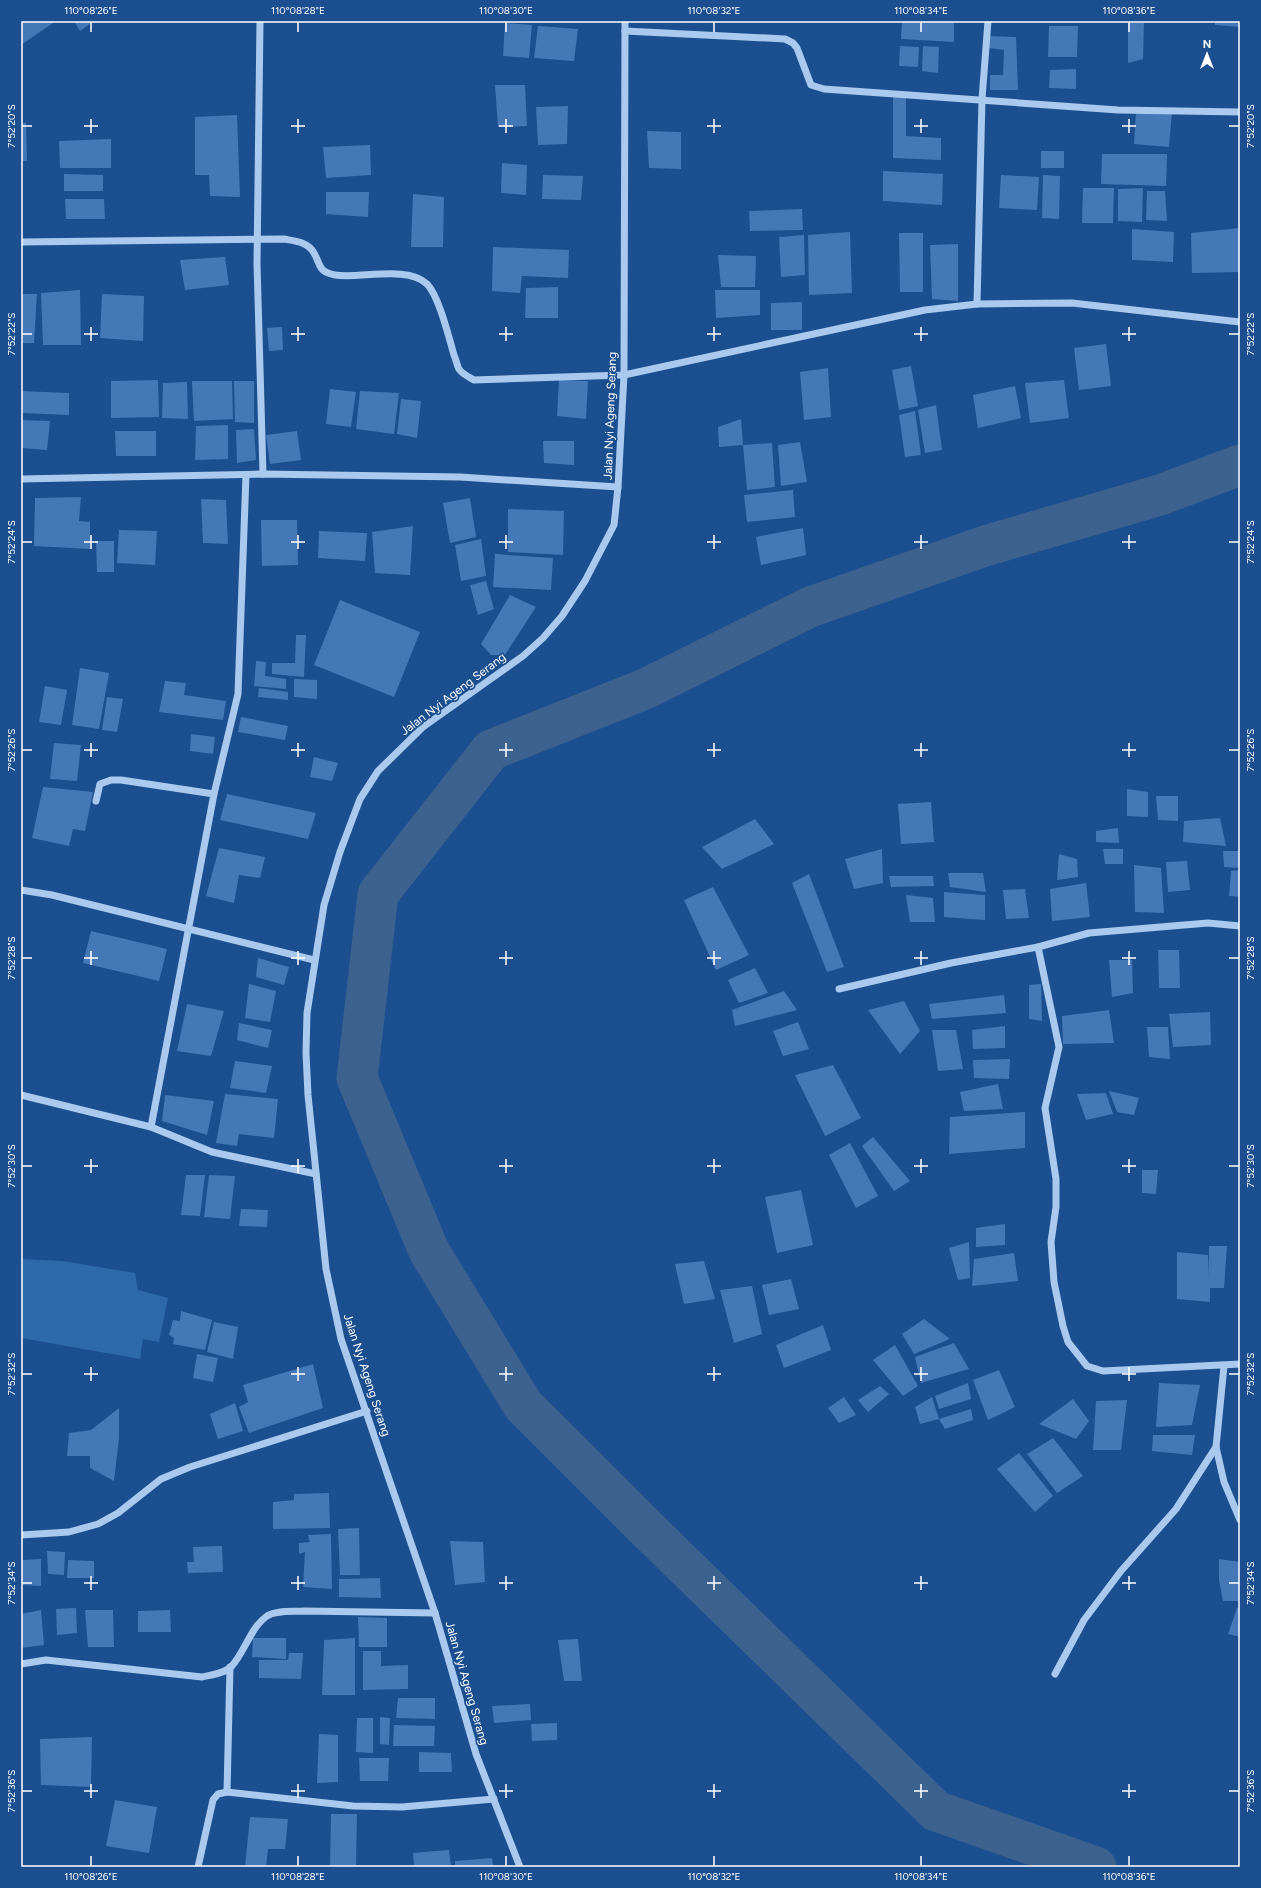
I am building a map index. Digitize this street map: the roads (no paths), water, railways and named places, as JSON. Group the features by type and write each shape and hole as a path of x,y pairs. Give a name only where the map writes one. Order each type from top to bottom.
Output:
{"street":[{"path":"260,21 258,238 263,474"},
{"name":"Jalan Nyi Ageng Serang","path":"520,1867 476,1754 435,1613 367,1411 341,1339 326,1269 316,1174 306,1053 307,1014 314,960 324,905 340,852 360,799 378,771 423,727 522,656 544,638 562,616 585,581 605,546 614,525 618,487 624,375 625,21"},
{"path":"977,304 982,99 988,21"},
{"path":"624,31 785,39 793,43 798,48 811,85 824,89 982,99 1118,110 1240,112"},
{"path":"21,242 258,238 295,241 302,243 314,253 321,269 328,273 337,275 389,274 418,276 428,285 436,300 459,370 474,380 624,375 925,310 977,304 1072,303 1240,322"},
{"path":"21,479 263,474 460,477 618,487"},
{"path":"151,1127 187,928 214,794 238,694 246,475"},
{"path":"96,801 100,784 110,780 121,780 214,794"},
{"path":"21,890 52,895 314,960"},
{"path":"839,990 951,962 1038,947 1089,933 1208,923 1240,926"},
{"path":"1038,947 1059,1047 1045,1108 1056,1179 1056,1207 1051,1242 1054,1282 1063,1326 1068,1342 1087,1366 1103,1371 1240,1364"},
{"path":"21,1095 151,1127 212,1152 316,1174"},
{"path":"1224,1366 1216,1446 1224,1482 1240,1520"},
{"path":"21,1535 69,1532 98,1524 118,1513 161,1479 190,1467 367,1411"},
{"path":"1055,1674 1084,1620 1121,1570 1176,1510 1216,1446"},
{"path":"21,1664 46,1660 202,1677 220,1673 230,1667 258,1625 268,1616 283,1612 304,1611 435,1613"},
{"path":"227,1792 230,1667"},
{"path":"198,1867 213,1800 218,1794 227,1792 353,1806 402,1807 494,1800"}],"waterway":[{"path":"1096,1867 936,1811 645,1527 523,1405 429,1251 357,1078 378,894 491,750 645,689 810,607 985,546 1160,495 1240,465"}]}
